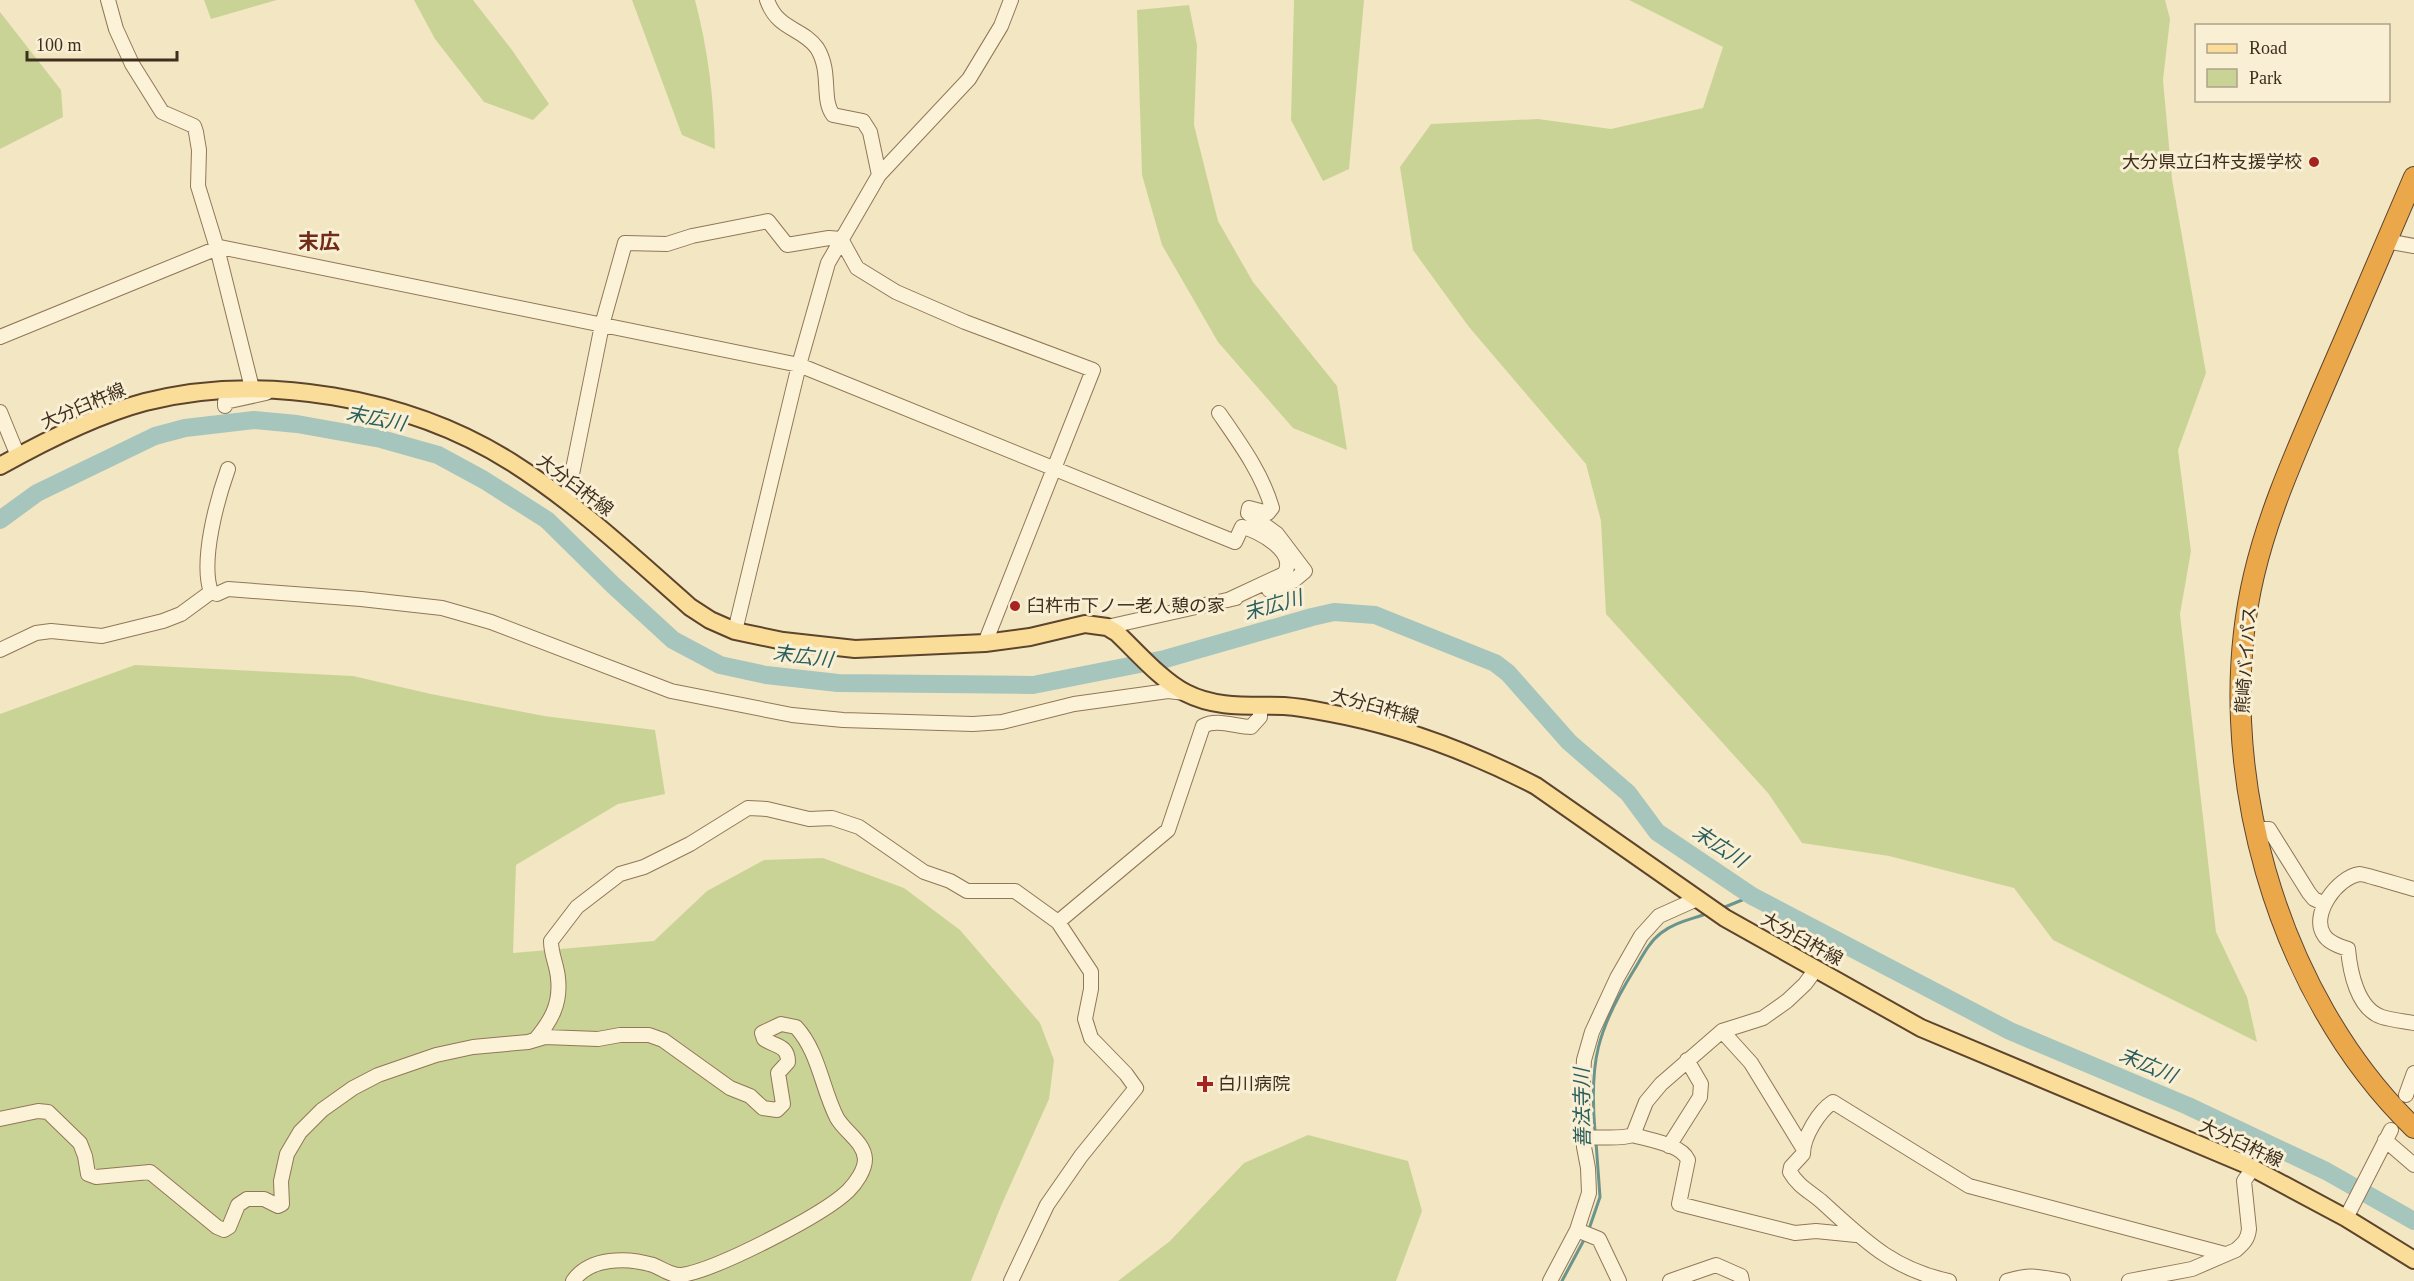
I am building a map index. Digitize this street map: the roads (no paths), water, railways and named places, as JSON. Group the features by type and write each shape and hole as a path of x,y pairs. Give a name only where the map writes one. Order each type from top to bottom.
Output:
{"highway":[{"name":"熊崎バイパス","path":"2414,177 2276,500 2254,576 2244,634 2240,705 2244,769 2254,829 2272,893 2294,952 2328,1015 2370,1079 2414,1128"}],"main road":[{"name":"大分臼杵線","path":"0,466 100,418 144,402 222,389 252,388 312,393 398,412 458,434 510,461 567,499 690,607 710,620 735,631 783,641 855,649 985,643 1030,637 1085,624 1112,630 1185,693 1215,704 1287,706 1330,713 1370,722 1454,749 1504,769 1536,786 1725,918 1921,1028 2253,1168 2348,1213 2414,1260"}],"street":[{"path":"108,0 116,29 124,46 162,112 194,126 199,150 198,186 217,248 252,388"},
{"path":"767,0 782,23 809,40 817,49 825,65 828,108 833,115 863,121 870,132 879,175"},
{"path":"735,631 799,365 828,263 879,175 969,79 1002,26 1011,0"},
{"path":"567,499 602,325 625,243 667,244 692,236 768,220 787,245 829,238 841,239"},
{"path":"841,239 857,268 896,292 946,315 1093,370 985,643"},
{"path":"2386,241 2414,246"},
{"path":"0,337 217,248 799,365 1235,542 1242,527 1270,540 1281,548 1287,565 1284,574 1228,600"},
{"path":"225,406 225,402 257,397 270,390"},
{"path":"0,412 18,456"},
{"path":"1112,630 1277,588 1293,581 1305,571 1277,534 1248,513 1249,508 1268,513 1272,508 1262,481 1219,413"},
{"path":"211,592 207,581 210,548 228,469"},
{"path":"211,592 217,594 228,590 270,591 410,603 442,608 491,622 671,691 792,716 843,720 992,723 1074,704 1168,692 1185,693"},
{"path":"0,650 36,633 51,631 102,636 163,621 181,614 211,592"},
{"path":"1058,922 1168,830 1205,725 1219,723 1251,727 1260,717 1260,706"},
{"path":"536,1040 550,1022 558,1001 558,976 551,957 550,941 577,907 620,874 644,867 690,844 748,808 767,809 809,819 832,818 860,826 924,872 950,881 967,891 1015,891 1058,922 1091,972 1091,989 1084,1019 1091,1038 1126,1074 1136,1088 1081,1156 1047,1205 1011,1281"},
{"path":"2254,829 2269,829 2309,893 2314,899 2325,904"},
{"path":"2411,1025 2374,1014 2355,983 2348,949 2323,935 2322,917 2325,904 2337,885 2361,874 2414,889"},
{"path":"1550,1281 1578,1230 1589,1193 1588,1168 1584,1155 1586,1138 1584,1060 1592,1032 1617,978 1641,936 1654,921 1667,911 1699,900"},
{"path":"1633,1135 1650,1095 1687,1060 1722,1031 1763,1018 1787,1001 1805,984 1816,969"},
{"path":"0,1119 38,1111 48,1112 80,1143 88,1174 96,1177 150,1172 217,1227 224,1230 229,1227 238,1205 247,1199 264,1199 278,1206 282,1204 282,1170 291,1143 322,1110 353,1088 378,1075 436,1055 473,1047 545,1037 597,1039 620,1035 649,1035 663,1040 730,1088 750,1096 763,1108 777,1110 783,1104 778,1072 788,1062 788,1054 784,1049 764,1040 762,1033 781,1024 792,1025 800,1031 811,1049 838,1119 862,1148 864,1155 862,1173 849,1190 829,1206 779,1233 733,1256 681,1275 646,1264 615,1261 599,1263 582,1271 573,1281"},
{"path":"1722,1031 1751,1063 1803,1148"},
{"path":"1669,1146 1700,1097 1701,1084 1687,1060"},
{"path":"2406,1095 2414,1073"},
{"path":"1949,1281 1918,1273 1887,1258 1873,1245 1856,1235 1794,1180 1790,1173 1791,1167 1803,1154 1803,1148 1819,1116 1833,1102 1969,1186 2225,1254"},
{"path":"1586,1138 1605,1136 1623,1138 1633,1135 1669,1146 1687,1156 1679,1204 1795,1233 1816,1231 1856,1235"},
{"path":"2348,1213 2388,1135 2414,1165"},
{"path":"2129,1281 2192,1269 2236,1250 2248,1236 2243,1187 2246,1175 2253,1168"},
{"path":"1578,1230 1599,1239 1619,1281"},
{"path":"1670,1281 1716,1265 1741,1276 1742,1281"},
{"path":"2007,1281 2026,1275 2036,1275 2063,1281"}],"waterway":[{"name":"末広川","path":"0,520 37,493 155,436 185,428 254,420 297,424 381,439 438,455 484,480 547,520 673,640 720,665 766,675 838,683 1033,685 1165,659 1334,612 1375,615 1495,663 1508,673 1569,742 1628,793 1657,832 1752,896 2010,1031 2188,1106 2326,1171 2414,1221"},
{"name":"善法寺川","path":"1720,909 1752,896"},
{"name":"善法寺川","path":"1595,1132 1593,1086 1598,1047 1621,991 1646,950 1657,937 1672,926 1708,913"},
{"name":"善法寺川","path":"1588,1232 1600,1197 1596,1142"},
{"name":"善法寺川","path":"1562,1281 1585,1238"}],"place":[{"name":"大分県立臼杵支援学校","path":"2314,162"},
{"name":"臼杵市下ノ一老人憩の家","path":"1015,606"},
{"name":"白川病院","path":"1205,1084"}],"district":[{"name":"末広","path":"319,242"}]}
